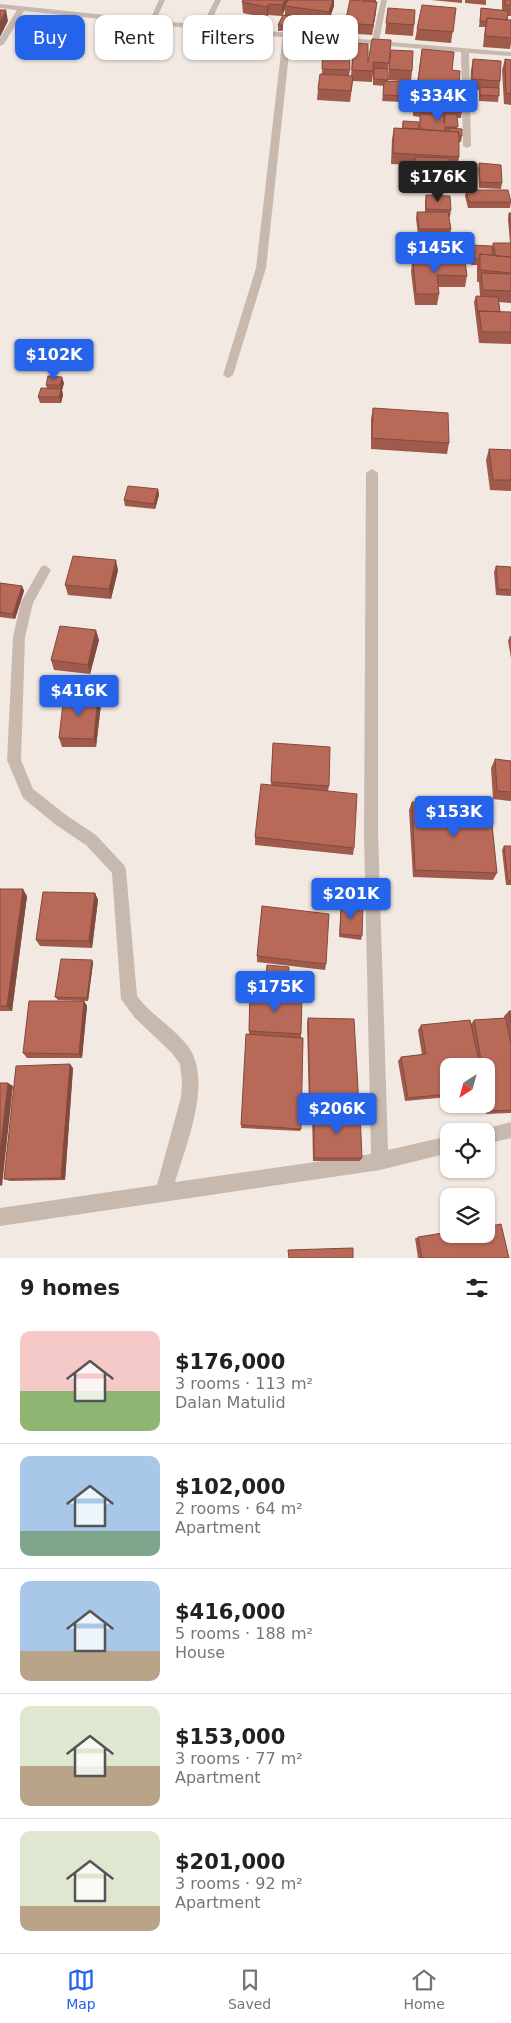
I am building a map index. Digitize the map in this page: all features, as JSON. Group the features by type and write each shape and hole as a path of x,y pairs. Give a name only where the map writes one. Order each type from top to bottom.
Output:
{"street":[{"path":"154,15 162,0"},
{"path":"211,15 218,0"},
{"path":"375,43 384,0"},
{"path":"0,6 95,16"},
{"path":"0,44 22,8"},
{"path":"358,41 511,54"},
{"path":"465,51 467,146"},
{"path":"228,375 261,268 284,60"},
{"path":"372,473 371,832 380,1161"},
{"path":"45,570 27,602 19,637 14,760 28,793 61,820 91,840 119,870 129,999 139,1013 178,1047 187,1060 191,1072 185,1118 163,1194"},
{"path":"495,1134 511,1130"},
{"path":"0,1217 380,1161 440,1146"}],"building":[{"path":"243,0 285,0 282,5 269,4 267,7 242,2"},
{"path":"288,0 333,0 329,12 285,6"},
{"path":"350,0 377,2 373,25 358,24 358,15 347,15"},
{"path":"505,0 511,0 511,5 505,5"},
{"path":"422,5 456,8 453,32 417,29"},
{"path":"388,8 415,10 414,25 386,23"},
{"path":"481,8 508,11 507,20 487,18 487,22 480,21"},
{"path":"0,10 6,10 0,22"},
{"path":"283,15 283,25 278,25"},
{"path":"487,18 511,20 511,38 485,36"},
{"path":"372,39 391,40 389,63 373,62 373,71 352,70 352,60 358,60 358,43 368,44 368,62"},
{"path":"422,49 454,52 452,70 460,71 459,85 418,82"},
{"path":"391,50 413,51 412,71 389,69"},
{"path":"473,59 501,61 500,81 472,79"},
{"path":"505,59 511,60 511,94 506,93"},
{"path":"322,60 350,60 350,70 322,69"},
{"path":"374,68 388,69 388,80 374,79"},
{"path":"320,74 353,76 351,91 318,89"},
{"path":"384,81 404,82 403,96 383,95"},
{"path":"405,82 445,85 444,98 404,96"},
{"path":"480,87 499,88 499,96 480,95"},
{"path":"447,95 460,96 462,112 449,111"},
{"path":"414,104 447,106 447,112 414,110"},
{"path":"420,114 444,115 444,124 445,114 457,114 458,127 445,127 445,131 420,129"},
{"path":"403,121 419,122 419,129 403,128"},
{"path":"394,128 459,132 459,157 393,153"},
{"path":"449,128 462,129 462,136 459,136 459,132 449,131"},
{"path":"415,157 450,158 452,177 416,175"},
{"path":"479,163 501,165 502,183 480,182"},
{"path":"466,190 508,190 511,202 469,202"},
{"path":"426,195 450,196 451,210 426,209"},
{"path":"417,212 448,212 451,229 419,229"},
{"path":"509,213 511,213 511,226 510,226"},
{"path":"493,243 511,243 511,257 496,256"},
{"path":"471,245 492,246 493,255 480,254 479,259 472,259"},
{"path":"413,251 458,251 460,261 415,260"},
{"path":"480,254 511,257 511,273 480,270"},
{"path":"413,260 465,261 467,276 437,275 439,294 416,294"},
{"path":"481,273 511,274 511,291 483,290"},
{"path":"476,296 498,297 500,312 479,311 478,314"},
{"path":"479,311 511,312 511,332 482,332"},
{"path":"48,376 62,377 60,385 46,385"},
{"path":"41,388 61,389 59,397 38,397"},
{"path":"373,408 448,413 449,443 372,438"},
{"path":"489,449 511,450 511,480 493,480"},
{"path":"128,486 158,489 154,504 124,500"},
{"path":"73,556 116,560 109,589 65,585"},
{"path":"496,566 511,567 511,590 498,589"},
{"path":"0,583 22,586 13,614 0,612"},
{"path":"60,626 96,630 88,665 51,660"},
{"path":"64,695 98,695 94,739 59,738"},
{"path":"273,743 330,747 329,786 271,782"},
{"path":"495,759 511,761 511,792 497,791"},
{"path":"261,784 357,794 354,848 255,837"},
{"path":"412,802 490,805 497,873 415,870"},
{"path":"504,846 511,846 511,881 508,881"},
{"path":"0,889 23,889 7,1006 0,1006"},
{"path":"43,892 95,893 89,941 36,940"},
{"path":"341,903 363,906 362,936 340,934"},
{"path":"262,906 329,914 326,964 257,956"},
{"path":"61,959 92,960 87,998 55,997"},
{"path":"267,965 289,967 288,993 265,992"},
{"path":"250,991 302,995 301,1034 249,1031"},
{"path":"29,1001 84,1001 79,1054 23,1053"},
{"path":"308,1018 354,1019 359,1106 310,1106"},
{"path":"506,1018 511,1045 511,1110 495,1111 495,1058 481,1058 474,1020"},
{"path":"470,1020 478,1058 440,1058 440,1095 408,1098 401,1057 426,1054 421,1025"},
{"path":"246,1034 303,1038 301,1129 241,1125"},
{"path":"70,1064 61,1178 4,1179 16,1066"},
{"path":"0,1083 8,1083 0,1153"},
{"path":"314,1111 360,1112 362,1158 314,1158"},
{"path":"501,1224 509,1258 422,1258 418,1237 440,1233 440,1243 495,1243 495,1225"},
{"path":"353,1248 353,1258 289,1258 288,1250"}]}
